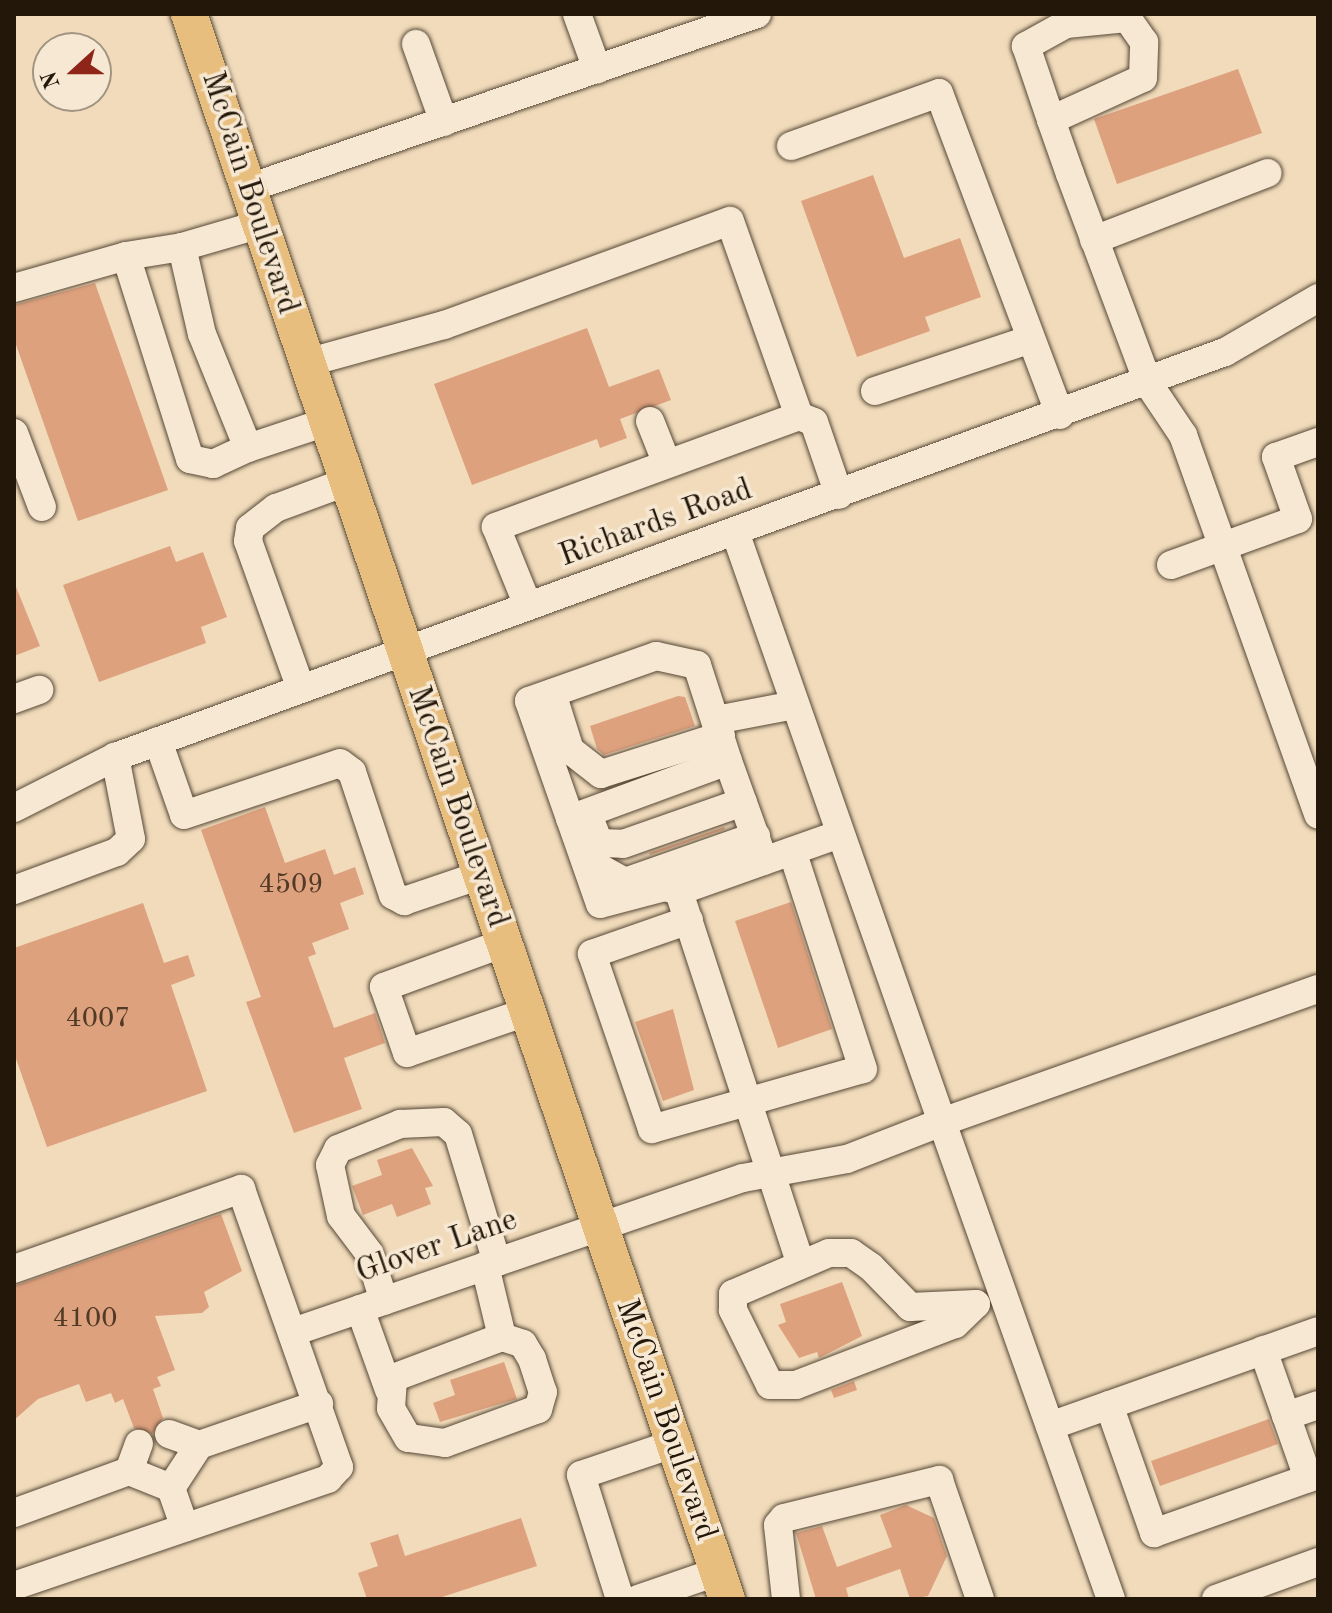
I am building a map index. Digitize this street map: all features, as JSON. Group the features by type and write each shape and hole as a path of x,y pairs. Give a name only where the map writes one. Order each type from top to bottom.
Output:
{"main road":[{"name":"McCain Boulevard","path":"189,14 722,1586"}],"street":[{"path":"577,14 597,69"},
{"path":"249,188 757,14"},
{"path":"1051,120 1143,78 1144,42 1127,18 1066,24 1026,46 1051,120 1094,240 1148,383 1183,435 1220,547 1318,815"},
{"path":"416,44 444,122"},
{"path":"791,146 939,93 1060,415"},
{"path":"1094,240 1268,173"},
{"path":"310,374 730,221 830,498"},
{"path":"14,288 126,256 182,247 261,224"},
{"path":"182,247 202,334 248,448"},
{"path":"126,256 190,459 213,464 248,448 326,422"},
{"name":"Richards Road","path":"14,808 115,757 1148,383 1225,352 1318,298"},
{"path":"875,391 1031,339"},
{"path":"528,606 496,527 799,416"},
{"path":"650,421 667,464"},
{"path":"14,433 42,507"},
{"path":"1171,565 1308,515 1276,457 1318,442"},
{"path":"301,689 248,541 250,528 276,508 346,482"},
{"path":"735,532 942,1122 989,1299 1050,1426 1111,1599"},
{"path":"760,849 697,665 656,656 529,701 598,867 625,882 760,849 792,851 840,834"},
{"path":"579,816 722,739 765,686 785,677"},
{"path":"552,693 570,750 601,774 722,739"},
{"path":"749,709 774,713 795,705"},
{"path":"158,741 184,815 340,763 352,772 393,895 404,901 481,875"},
{"path":"14,890 117,852 131,839 115,757"},
{"path":"579,816 599,843 623,844 743,802"},
{"path":"579,816 600,904 665,887 679,891 760,849"},
{"path":"689,920 592,954 652,1129 750,1107 863,1069 792,851"},
{"path":"679,891 800,1262"},
{"path":"504,943 384,987 407,1053 527,1012"},
{"name":"Glover Lane","path":"296,1331 772,1173 847,1159 942,1122 1318,989"},
{"path":"389,1390 400,1373 502,1337 523,1344 540,1378 543,1398 529,1417 445,1443 419,1443 396,1423 389,1390 372,1305 369,1253 341,1216 330,1165 338,1149 400,1124 444,1122 458,1134 491,1264 502,1337"},
{"path":"14,1269 241,1189 296,1331 339,1467 328,1479 14,1586"},
{"path":"851,1253 910,1307 989,1299 955,1324 811,1380 770,1385 733,1310 733,1294 800,1262 851,1253"},
{"path":"1050,1426 1318,1331"},
{"path":"1109,1405 1154,1533 1313,1477 1286,1416 1263,1350"},
{"path":"171,1488 199,1445 319,1404"},
{"path":"1286,1416 1318,1405"},
{"path":"169,1434 199,1445"},
{"path":"129,1471 139,1444"},
{"path":"620,1599 581,1475 673,1444"},
{"path":"14,1513 129,1471 171,1488 185,1528"},
{"path":"786,1599 778,1525 784,1518 939,1480 980,1599"},
{"path":"1223,1598 1318,1562"},
{"path":"638,1599 722,1586"}],"building":[{"path":"1238,69 1262,133 1117,184 1094,119"},
{"path":"873,175 904,258 960,238 981,297 925,317 930,331 857,357 801,201"},
{"path":"95,283 168,490 78,521 14,339 14,305"},
{"path":"587,328 609,387 659,369 671,400 620,419 627,438 600,448 597,439 472,485 434,384"},
{"path":"170,546 176,562 203,552 227,617 201,627 206,643 99,682 63,585"},
{"path":"14,582 40,646 14,656"},
{"path":"678,696 685,697 695,726 604,755 597,749 590,726"},
{"path":"265,807 285,863 325,849 334,875 355,867 364,894 340,903 349,929 312,943 316,954 308,957 334,1028 375,1013 385,1043 344,1058 362,1109 294,1133 246,1002 261,997 201,830"},
{"path":"724,827 725,829 649,853"},
{"path":"791,902 832,1029 778,1048 735,921"},
{"path":"143,903 164,963 188,955 195,976 171,985 207,1091 47,1147 14,1053 14,948"},
{"path":"673,1009 694,1090 663,1101 635,1022"},
{"path":"412,1148 433,1186 425,1188 431,1204 397,1217 392,1204 363,1215 352,1186 382,1175 377,1160"},
{"path":"221,1214 242,1271 204,1292 209,1307 202,1313 155,1316 175,1370 157,1377 161,1386 153,1389 163,1418 152,1434 134,1428 123,1399 115,1403 111,1393 86,1402 79,1384 38,1399 14,1420 14,1286"},
{"path":"842,1282 862,1336 819,1358 817,1352 799,1358 778,1325 786,1322 780,1304"},
{"path":"504,1362 517,1399 440,1422 433,1403 455,1395 450,1380"},
{"path":"854,1381 857,1390 834,1398 831,1390"},
{"path":"1269,1419 1278,1444 1160,1486 1151,1461"},
{"path":"906,1505 934,1518 947,1556 928,1596 910,1599 900,1569 846,1588 849,1599 816,1599 796,1533 822,1526 837,1567 892,1547 880,1515"},
{"path":"521,1518 537,1566 436,1599 367,1599 358,1573 378,1566 370,1543 398,1534 405,1556"}]}
